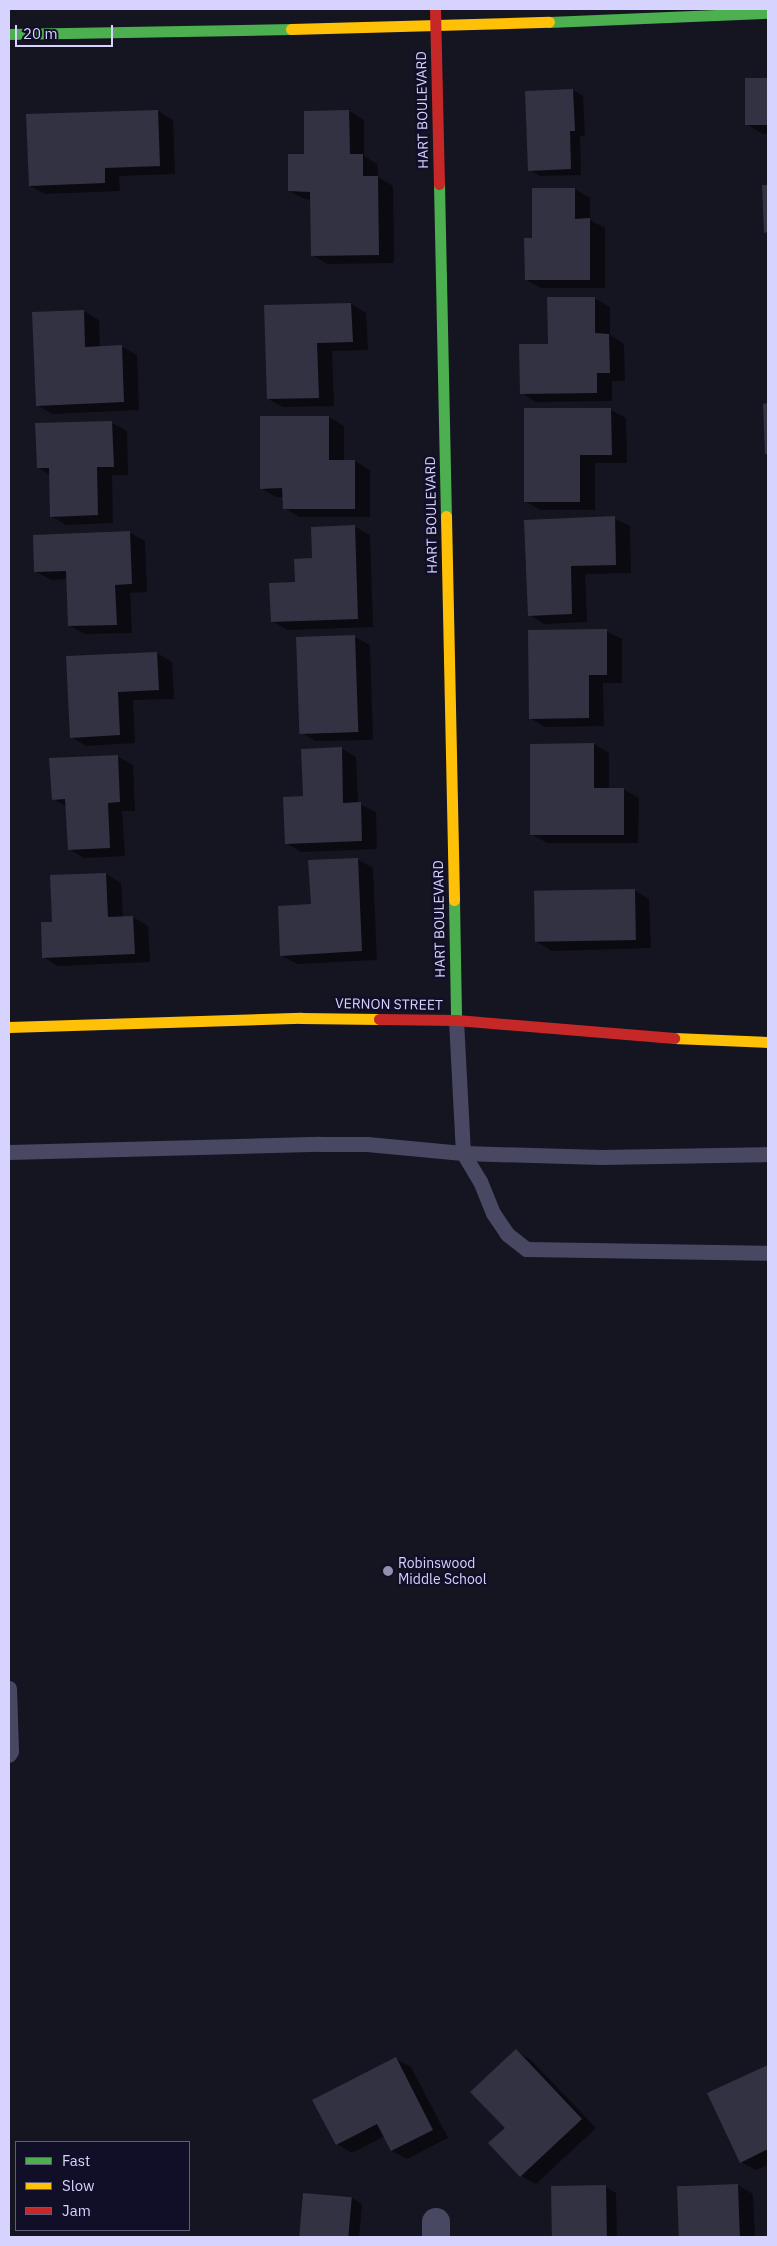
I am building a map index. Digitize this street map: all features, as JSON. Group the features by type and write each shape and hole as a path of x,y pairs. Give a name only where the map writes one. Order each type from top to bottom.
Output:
{"street":[{"name":"HART BOULEVARD","path":"436,9 456,1020"},
{"path":"9,34 436,26 768,13"},
{"name":"VERNON STREET","path":"9,1027 301,1018 456,1020 675,1038 768,1042"}],"lane":[{"path":"456,1020 463,1153 480,1181 492,1213 507,1234 526,1248 768,1253"},
{"path":"9,1152 366,1144 463,1153 601,1157 768,1154"},
{"path":"9,1688 11,1751 9,1755"}],"building":[{"path":"745,78 768,78 768,125 745,125"},
{"path":"573,89 575,131 570,131 571,169 528,171 525,91"},
{"path":"158,110 160,166 105,168 105,183 29,186 26,114"},
{"path":"349,110 350,154 363,154 363,176 378,176 379,255 311,256 310,192 288,191 288,154 304,154 304,111"},
{"path":"762,185 768,185 768,232 764,233"},
{"path":"532,188 575,188 575,219 590,218 590,280 525,280 524,238 532,238"},
{"path":"547,297 595,297 595,333 609,334 610,373 597,373 597,393 520,394 519,344 548,344"},
{"path":"351,303 353,342 317,343 319,398 267,399 264,305"},
{"path":"84,310 85,347 122,345 124,402 36,406 32,312"},
{"path":"768,403 768,454 765,454 763,404"},
{"path":"524,408 611,408 612,455 580,455 580,502 524,502"},
{"path":"260,416 329,416 329,460 355,460 355,509 283,509 282,488 260,489"},
{"path":"112,421 114,467 97,467 98,515 50,517 49,468 37,468 35,423"},
{"path":"615,516 616,565 571,566 572,614 528,616 524,520"},
{"path":"355,525 358,619 271,622 269,583 295,582 294,559 312,558 311,527"},
{"path":"130,531 132,584 115,585 117,625 68,626 66,571 34,572 33,535"},
{"path":"607,629 607,675 589,675 589,718 529,719 528,630"},
{"path":"355,635 358,732 299,734 296,637"},
{"path":"157,652 159,690 118,692 120,735 70,738 66,656"},
{"path":"594,743 594,788 624,788 624,835 530,835 530,744"},
{"path":"342,747 343,803 361,802 362,841 285,844 283,797 303,796 301,749"},
{"path":"118,755 120,802 108,803 110,848 68,850 65,799 52,800 49,758"},
{"path":"358,858 362,951 280,956 278,906 311,904 308,860"},
{"path":"106,873 108,917 133,916 135,954 42,958 41,922 52,922 50,875"},
{"path":"635,889 636,940 535,942 534,891"},
{"path":"516,2049 582,2119 520,2177 488,2143 505,2128 470,2092"},
{"path":"396,2057 433,2130 391,2151 377,2124 336,2145 312,2100"},
{"path":"768,2065 768,2149 740,2163 707,2093"},
{"path":"738,2184 740,2237 679,2237 677,2186"},
{"path":"606,2185 607,2237 552,2237 551,2186"},
{"path":"303,2193 352,2197 348,2237 299,2237"}],"traffic: fast":[{"path":"549,22 768,13"},
{"path":"9,34 291,29"},
{"path":"439,184 446,516"},
{"path":"454,900 456,1020"}],"traffic: slow":[{"path":"291,29 549,22"},
{"path":"446,516 454,900"},
{"path":"9,1027 301,1018 379,1019"},
{"path":"674,1038 768,1042"}],"traffic: jam":[{"path":"435,9 439,184"},
{"path":"379,1019 456,1020 674,1038"}],"place":[{"name":"Robinswood Middle School","path":"388,1571"}]}
